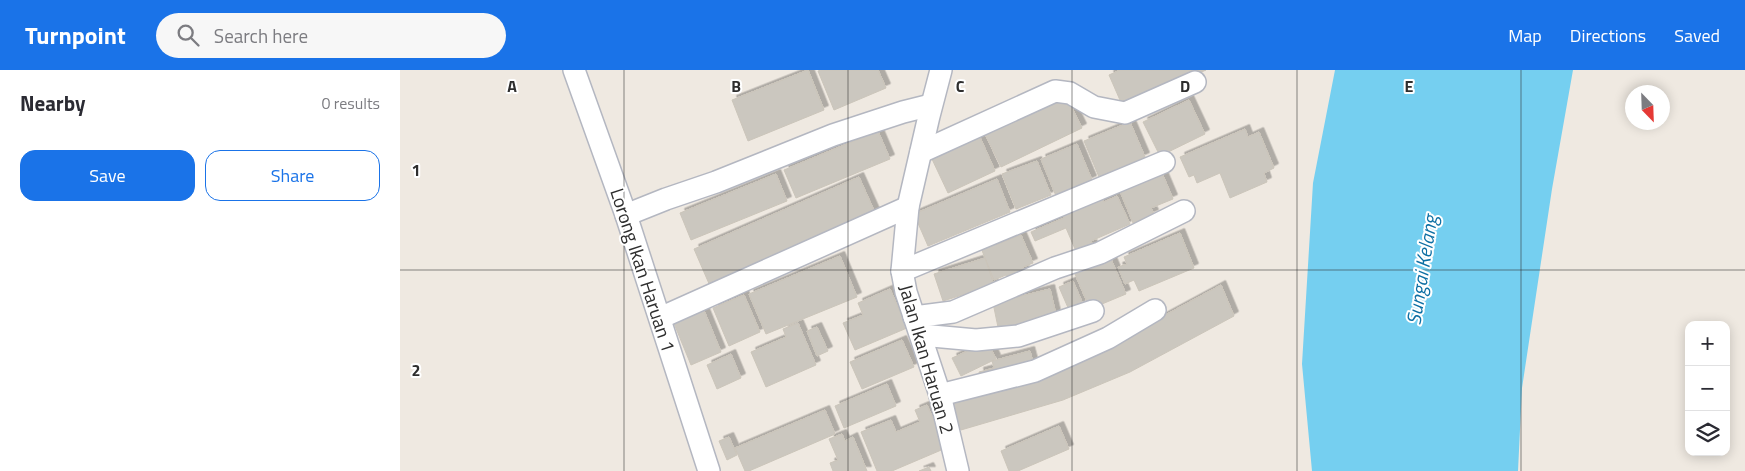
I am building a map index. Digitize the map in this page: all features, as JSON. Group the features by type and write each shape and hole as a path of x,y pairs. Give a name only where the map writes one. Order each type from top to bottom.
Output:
{"street":[{"name":"Lorong Ikan Haruan 1","path":"574,70 626,215 709,471"},
{"name":"Jalan Ikan Haruan 2","path":"941,70 931,105 908,207 902,271 906,292 940,395 958,471"},
{"path":"921,152 1055,91 1070,93 1094,107 1125,113 1196,82"},
{"path":"626,215 716,182 833,135 902,112 931,105"},
{"path":"902,271 1164,162"},
{"path":"660,318 908,207"},
{"path":"918,326 1054,268 1100,252 1184,211"},
{"path":"940,395 1035,371 1108,338 1155,310"},
{"path":"918,326 976,340 1018,336 1093,311"}],"water":[{"name":"Sungai Kelang","path":"1335,70 1573,70 1552,189 1522,388 1518,471 1312,471 1302,364 1313,183"}],"building":[{"path":"808,70 824,110 748,141 732,100"},
{"path":"878,70 886,88 834,110 818,71"},
{"path":"1120,70 1206,70 1123,107 1109,75"},
{"path":"1065,93 1082,128 1001,167 984,132"},
{"path":"1189,100 1205,134 1160,156 1143,122"},
{"path":"1130,122 1145,157 1099,177 1084,141"},
{"path":"1245,129 1248,137 1259,132 1274,168 1264,173 1267,182 1230,198 1220,173 1197,183 1194,175 1189,177 1180,157"},
{"path":"878,131 890,159 796,198 784,170"},
{"path":"979,135 995,171 948,193 931,157"},
{"path":"1077,144 1092,180 1056,196 1041,159"},
{"path":"1037,161 1051,195 1016,209 1002,174"},
{"path":"1162,173 1173,199 1151,208 1154,214 1133,223 1120,191"},
{"path":"776,174 787,201 691,240 680,213"},
{"path":"859,177 876,215 710,286 694,249"},
{"path":"997,179 1010,212 928,246 914,214"},
{"path":"1101,196 1104,202 1117,196 1130,224 1091,241 1094,249 1078,256 1066,228 1035,241 1031,232 1064,218 1062,212"},
{"path":"1180,233 1194,268 1139,291 1134,280 1125,284 1118,267 1127,264 1124,257"},
{"path":"1021,235 1033,263 1023,267 1028,278 1010,285 1006,275 994,280 981,248 995,243 996,245"},
{"path":"840,256 857,297 766,334 749,294"},
{"path":"985,258 994,285 943,301 934,274"},
{"path":"1111,259 1126,294 1090,309 1075,274"},
{"path":"1073,281 1083,304 1069,310 1059,287"},
{"path":"1221,285 1234,316 1130,372 1063,400 961,430 947,399 1117,341"},
{"path":"890,289 907,328 855,350 843,323 863,315 858,303"},
{"path":"1050,289 1057,319 999,332 993,303"},
{"path":"744,295 760,332 729,346 713,308"},
{"path":"703,308 721,352 691,365 673,321"},
{"path":"798,323 816,365 766,387 751,352 786,337 783,329"},
{"path":"817,327 828,351 817,356 807,331"},
{"path":"902,340 914,367 862,389 850,362"},
{"path":"988,342 996,359 961,376 952,358"},
{"path":"1030,351 1034,366 981,381 979,372 994,368 992,361"},
{"path":"731,354 741,378 717,389 707,365"},
{"path":"887,384 896,406 844,428 835,406"},
{"path":"927,405 946,448 892,471 877,471 861,432 891,420 896,432 920,422 915,410"},
{"path":"825,410 835,434 749,471 745,471 735,448"},
{"path":"1059,426 1069,449 1018,471 1009,471 1001,451"},
{"path":"842,434 845,441 853,437 867,471 833,471 830,463 838,460 829,439"},
{"path":"729,437 737,455 727,460 719,441"},
{"path":"929,467 931,471 919,471"}]}
